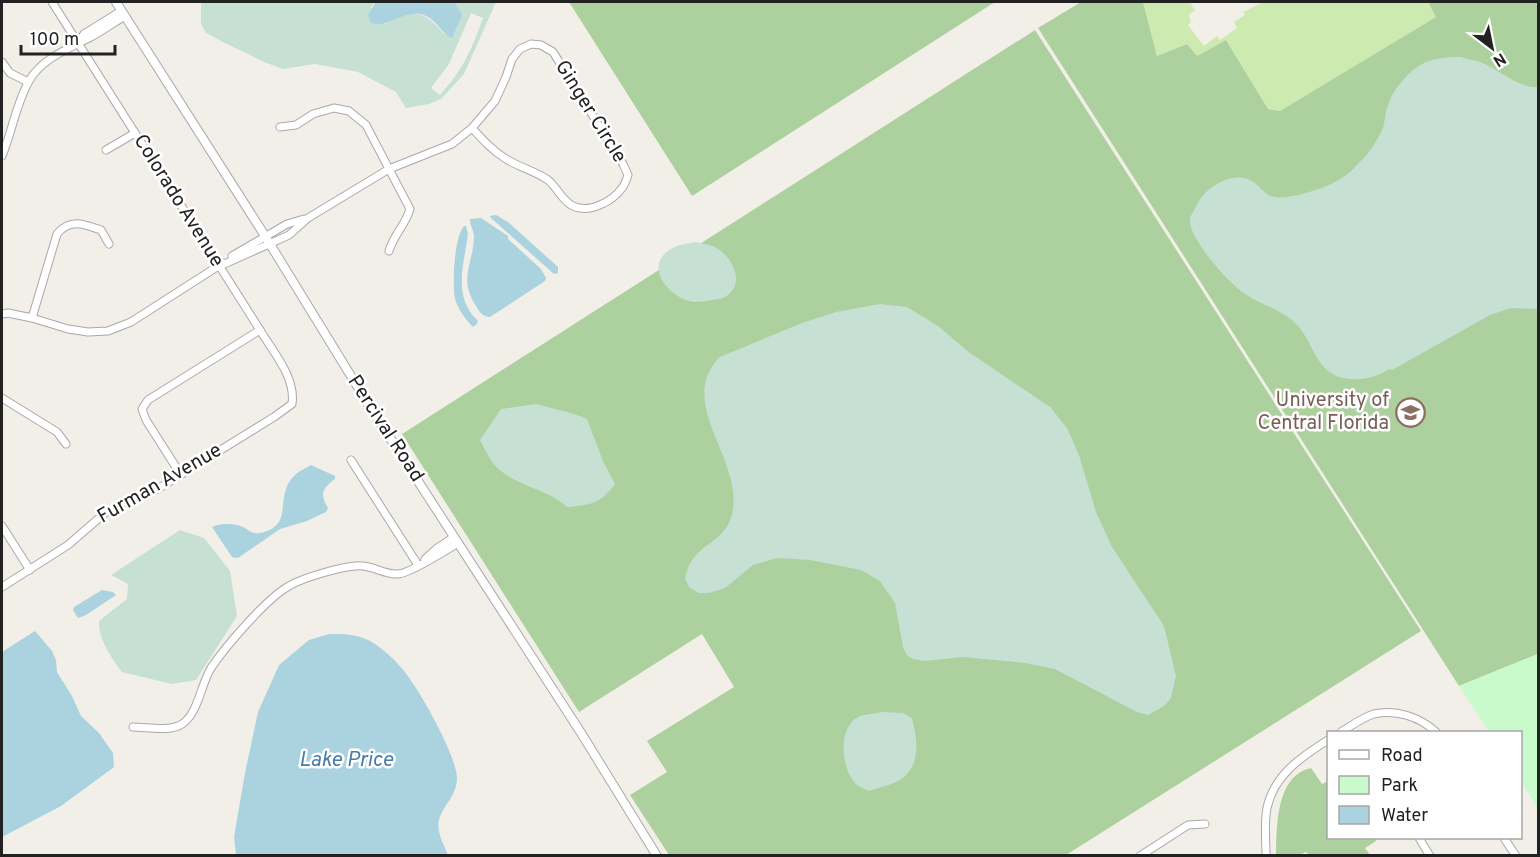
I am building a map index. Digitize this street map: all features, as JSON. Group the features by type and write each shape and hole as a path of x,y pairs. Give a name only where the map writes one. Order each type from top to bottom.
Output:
{"street":[{"name":"Colorado Avenue","path":"52,2 260,330 288,377 294,392 292,404"},
{"name":"Percival Road","path":"116,2 370,407 657,855"},
{"path":"2,156 28,82 36,71 56,55 78,42 84,34 123,13"},
{"name":"Ginger Circle","path":"531,44 541,45 553,52 623,164 628,176 623,187 616,194 597,206 585,210 574,207 549,181 508,160 491,148 472,128 495,101 512,59 520,49 531,44"},
{"path":"2,62 10,73 28,82"},
{"path":"280,127 296,125 313,114 334,108 349,111 366,125 410,209 406,223 393,237 389,251"},
{"path":"2,314 32,318 88,333 108,331 131,322 220,266 267,240 289,235 308,218 390,169 452,144 472,128"},
{"path":"106,150 135,133"},
{"path":"32,318 57,234 63,226 79,222 101,230 109,244"},
{"path":"182,474 146,420 142,409 147,400 260,330"},
{"path":"2,398 57,432 66,444"},
{"name":"Furman Avenue","path":"2,587 68,545 105,513 129,500 156,490 292,404"},
{"path":"351,460 418,565"},
{"path":"2,526 30,570"},
{"path":"133,727 173,728 189,719 201,687 217,660 275,596 287,587 300,580 354,566 399,574 418,565 456,540"},
{"path":"1350,730 1372,715 1397,713 1423,722 1435,731"},
{"path":"1266,855 1267,809 1276,783 1298,759 1327,741"},
{"path":"1140,855 1188,825 1204,824"},
{"path":"1420,839 1430,855"},
{"path":"1505,839 1516,855"}],"green space":[{"path":"201,2 376,2 371,7 385,24 403,16 417,14 429,19 444,34 458,7 455,2 496,2 464,74 441,99 429,104 406,108 396,92 358,72 315,64 283,69 206,33 201,24","holes":["471,13 483,18 466,59 440,95 431,88 449,64"]},
{"path":"569,2 995,2 692,196"},
{"name":"University of Central Florida","path":"1081,2 1143,2 1157,56 1187,44 1197,56 1226,40 1268,109 1280,111 1436,17 1428,2 1538,2 1538,654 1459,686 1038,28"},
{"path":"1143,2 1193,2 1191,4 1195,10 1189,15 1191,22 1188,25 1204,46 1217,36 1220,40 1237,28 1234,22 1245,15 1243,12 1263,2 1428,2 1437,17 1280,111 1268,109 1226,40 1197,56 1187,44 1157,56"},
{"path":"1035,30 1421,631 1066,855 669,855 630,795 667,772 647,741 734,687 702,634 579,712 402,434"},
{"path":"1461,57 1487,65 1523,84 1538,87 1538,309 1511,308 1490,315 1392,370 1389,369 1375,376 1350,379 1338,376 1322,365 1301,329 1293,321 1245,294 1220,271 1195,237 1190,218 1205,193 1228,179 1248,179 1274,197 1290,197 1310,192 1337,181 1352,170 1373,146 1383,128 1390,100 1408,75 1420,65 1430,61"},
{"path":"696,242 718,249 733,266 735,284 725,297 696,302 683,299 666,286 661,277 660,260 666,252 677,246"},
{"path":"880,304 907,307 938,326 970,353 1050,407 1067,428 1079,455 1096,512 1112,547 1164,626 1176,676 1171,698 1164,706 1148,715 1137,712 1055,669 1025,663 963,657 924,661 913,659 907,655 903,647 895,603 880,581 861,570 810,560 777,558 753,565 725,588 709,593 699,593 690,588 685,579 688,567 701,551 723,532 732,514 733,494 729,473 707,413 704,393 708,375 720,357 802,323 836,312"},
{"path":"537,404 587,419 603,461 615,484 600,500 567,507 551,496 508,476 492,461 480,440 501,409"},
{"path":"180,530 204,538 230,571 237,616 196,680 172,684 122,672 103,641 99,621 127,599 128,584 111,575"},
{"path":"1538,654 1538,809 1522,783 1522,731 1488,731 1459,686"},
{"path":"881,712 903,713 912,718 916,741 915,757 913,765 904,777 869,791 857,785 847,770 844,740 851,723 858,717"},
{"path":"1311,768 1322,784 1327,782 1327,839 1375,839 1376,841 1365,848 1370,855 1309,855 1306,852 1299,855 1276,855 1280,804 1290,781 1299,773"}],"water":[{"path":"376,2 455,2 462,15 452,38 430,18 419,14 385,23 371,23 368,15"},
{"path":"496,215 508,222 558,267 558,273 554,274 490,216"},
{"path":"481,218 508,236 508,239 541,269 546,278 545,281 490,317 483,315 477,308 467,279 474,237 470,219"},
{"path":"464,226 468,234 462,291 470,311 478,321 473,327 458,307 454,292 456,250"},
{"path":"311,465 335,476 323,495 328,508 326,512 307,521 280,529 238,558 232,557 212,527 223,524 236,525 257,533 273,528 281,517 289,482"},
{"path":"102,590 113,592 116,595 78,618 73,610 74,607"},
{"path":"35,631 52,651 56,660 57,672 81,716 99,733 113,753 114,767 61,806 2,837 2,652"},
{"name":"Lake Price","path":"329,634 360,637 381,648 406,674 431,713 451,756 457,778 455,790 438,824 448,855 236,855 234,837 258,712 279,665 309,640"}],"place":[{"name":"University of Central Florida","path":"1410,413"}]}
